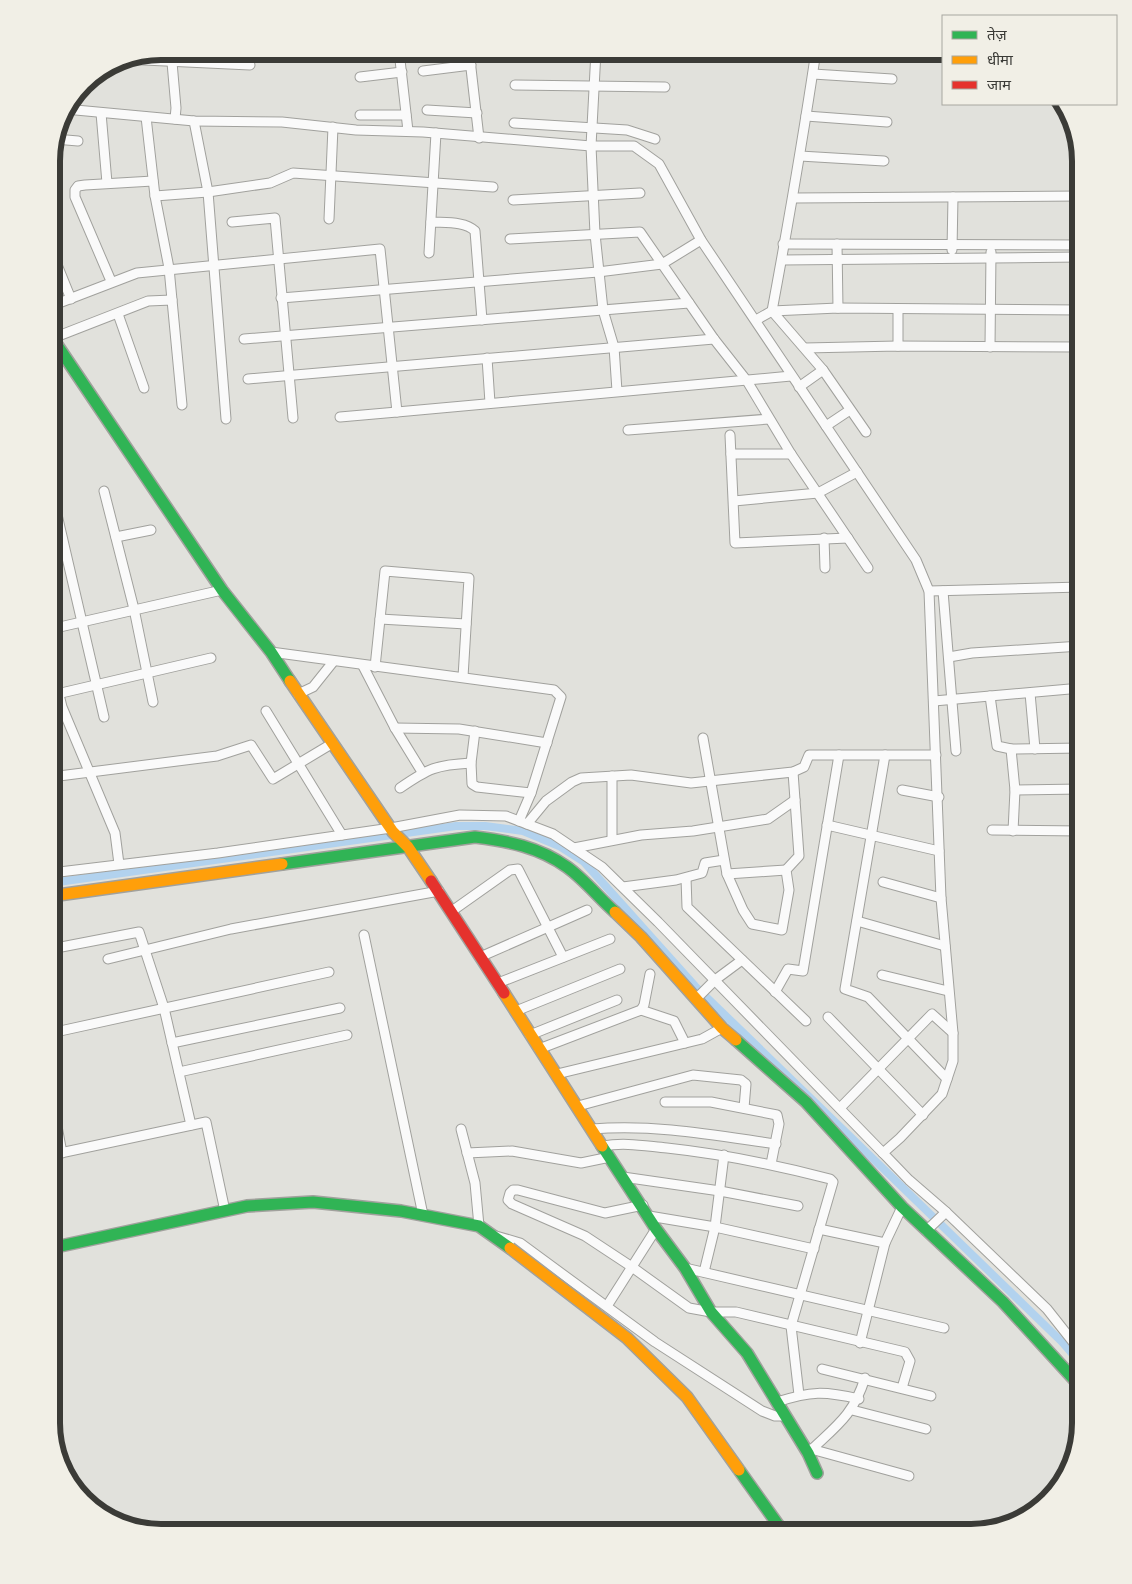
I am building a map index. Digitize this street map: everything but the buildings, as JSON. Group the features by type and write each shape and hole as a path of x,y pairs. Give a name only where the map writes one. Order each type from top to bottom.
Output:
{"street":[{"path":"400,60 408,123"},
{"path":"470,60 479,132"},
{"path":"596,60 591,136 595,234 603,310 614,347 618,391"},
{"path":"792,376 764,316 782,260 783,244 794,198 815,60"},
{"path":"152,61 250,65"},
{"path":"174,62 175,114"},
{"path":"423,71 471,65"},
{"path":"360,77 402,72"},
{"path":"813,74 892,79"},
{"path":"515,85 665,87"},
{"path":"74,110 146,117 175,114 194,121 282,122 333,127 408,123"},
{"path":"427,110 477,113"},
{"path":"101,113 107,183"},
{"path":"360,115 408,123 436,133 479,132 591,136 627,130 655,139"},
{"path":"806,116 887,122"},
{"path":"146,117 155,196 169,268 182,405"},
{"path":"194,121 208,192 226,419"},
{"path":"514,122 634,146 659,164 701,240 764,316 805,348 823,370 866,432"},
{"path":"330,219 333,127"},
{"path":"429,253 436,133"},
{"path":"62,140 78,141"},
{"path":"800,156 884,161"},
{"path":"155,196 208,192 270,183 293,173 493,186"},
{"path":"111,281 75,197 74,190 78,186 153,181"},
{"path":"513,200 640,193"},
{"path":"794,198 1072,196"},
{"path":"952,258 953,197"},
{"path":"232,222 275,218 277,258 293,418"},
{"path":"431,222 470,226 475,231 482,320"},
{"path":"510,239 640,232 714,339 747,380 791,454 868,568"},
{"path":"281,298 598,272 662,264 701,240"},
{"path":"783,244 1072,246"},
{"path":"837,244 838,308"},
{"path":"990,346 991,245"},
{"path":"60,303 111,281 137,273 169,268 380,249 397,412"},
{"path":"782,260 1072,257"},
{"path":"60,271 71,299"},
{"path":"60,334 118,314 148,301 172,300"},
{"path":"244,340 689,303"},
{"path":"764,316 838,308 1072,310"},
{"path":"898,309 898,346"},
{"path":"118,314 144,388"},
{"path":"248,379 714,339"},
{"path":"805,348 898,346 1072,347"},
{"path":"60,349 222,590 270,652 305,691 333,743 392,830 439,891 516,1011 538,1049 557,1074 711,1312 747,1353 810,1451 817,1473"},
{"path":"486,358 490,403"},
{"path":"805,383 823,370"},
{"path":"340,418 792,376 805,383 832,422 857,472 936,591 949,657 936,756 939,797 941,898 953,1033 953,1061 942,1094 923,1115 883,1152"},
{"path":"832,422 850,410"},
{"path":"628,430 769,419"},
{"path":"730,434 736,543 848,538"},
{"path":"732,454 791,454"},
{"path":"734,501 818,493 857,472"},
{"path":"104,491 134,609 153,702"},
{"path":"60,527 104,717"},
{"path":"116,537 151,530"},
{"path":"824,538 825,568"},
{"path":"375,668 385,571 469,578 463,677"},
{"path":"936,591 1072,588"},
{"path":"60,627 222,590"},
{"path":"936,591 942,700 956,751"},
{"path":"380,619 466,624"},
{"path":"949,657 972,653 1072,646"},
{"path":"270,652 375,668 463,677 554,690 561,697 523,823"},
{"path":"60,693 211,658"},
{"path":"305,691 333,662"},
{"path":"363,666 395,728 422,772"},
{"path":"942,700 1072,689"},
{"path":"1030,694 1035,749"},
{"path":"990,696 997,746 1011,750 1072,748"},
{"path":"60,699 115,833 120,864"},
{"path":"266,711 342,835"},
{"path":"395,728 475,731 547,743"},
{"path":"475,731 471,763 472,784 477,787 531,793"},
{"path":"704,738 727,874 742,910 752,924 782,930 789,890 786,870"},
{"path":"60,776 212,756 251,745 273,779 333,743"},
{"path":"1011,750 1015,790 1013,830"},
{"path":"523,823 546,801 572,782 581,778 656,776 691,783 710,782 793,772 804,768 809,755 936,756"},
{"path":"775,992 788,969 803,971 839,755"},
{"path":"885,755 845,989 868,997 947,1079"},
{"path":"400,788 422,772 443,764 471,763"},
{"path":"727,874 786,870 799,856 793,772"},
{"path":"612,776 612,840"},
{"path":"1015,790 1072,789"},
{"path":"902,790 939,797"},
{"path":"574,848 612,840 719,828 768,819 795,800"},
{"path":"60,871 218,853 342,835 392,830 460,815 506,816 554,834 602,867 623,887 943,1215 1047,1308 1072,1340"},
{"path":"828,825 939,851"},
{"path":"992,830 1072,831"},
{"path":"60,895 405,845 475,837 507,841 539,851 567,867 700,995 722,1028 795,1092 898,1213 928,1229 1003,1302 1072,1377"},
{"path":"623,887 686,878 702,873 705,863 724,860"},
{"path":"452,911 515,868 521,872 563,957"},
{"path":"686,878 686,907 806,1021"},
{"path":"883,882 941,898"},
{"path":"108,959 231,929 439,891"},
{"path":"480,957 587,910"},
{"path":"857,921 945,946"},
{"path":"60,947 139,932 164,1008 191,1125"},
{"path":"364,935 423,1215"},
{"path":"498,983 610,939"},
{"path":"700,995 715,980 742,960"},
{"path":"516,1011 620,969"},
{"path":"60,1031 329,972"},
{"path":"538,1049 641,1010 644,1006 650,974"},
{"path":"882,975 948,991"},
{"path":"530,1035 617,1000"},
{"path":"172,1043 340,1008"},
{"path":"641,1010 674,1021 685,1044"},
{"path":"840,1108 932,1014 953,1033"},
{"path":"828,1016 923,1115"},
{"path":"557,1074 685,1044 708,1037 722,1028"},
{"path":"179,1072 347,1035"},
{"path":"578,1106 693,1075 742,1080 746,1084 744,1108"},
{"path":"665,1102 702,1101 777,1116 779,1124 771,1164"},
{"path":"60,1142 62,1153 206,1122 225,1211"},
{"path":"592,1129 640,1126 697,1132 776,1144"},
{"path":"461,1129 475,1183 479,1226"},
{"path":"603,1146 621,1143 724,1156 771,1164 830,1179 833,1182 791,1326 799,1395"},
{"path":"467,1153 512,1151 581,1163 610,1157"},
{"path":"704,1272 715,1226 724,1156"},
{"path":"624,1177 720,1191 798,1206"},
{"path":"643,1205 606,1213 518,1190 513,1190 508,1196 508,1200 512,1204 575,1231 632,1267 689,1308 711,1312 736,1312 904,1352 910,1361 902,1388"},
{"path":"60,1246 246,1206 313,1202 401,1211 479,1226 627,1338 687,1397 778,1524"},
{"path":"860,1343 885,1243 898,1213"},
{"path":"928,1229 943,1215"},
{"path":"649,1216 715,1226 814,1249"},
{"path":"607,1306 656,1229"},
{"path":"819,1229 885,1243"},
{"path":"494,1236 520,1243 655,1342 762,1411 775,1416 786,1416"},
{"path":"684,1268 944,1328"},
{"path":"822,1369 865,1378 931,1396"},
{"path":"810,1451 852,1410 865,1378"},
{"path":"777,1402 799,1395 825,1392 858,1399"},
{"path":"852,1410 926,1429"},
{"path":"810,1451 909,1476"}],"waterway":[{"path":"60,882 456,826 485,826 523,831 559,846 584,862 695,986 1072,1354"}],"railway":[{"path":"742,1524 796,1522 850,1524"}],"traffic: fast":[{"path":"60,349 222,590 271,652 290,681"},
{"path":"282,864 475,837 511,843 545,854 567,867 615,912"},
{"path":"736,1040 806,1102 902,1207 1003,1302 1072,1377"},
{"path":"602,1146 656,1229 685,1268 711,1312 747,1353 808,1453 817,1473"},
{"path":"60,1246 247,1206 313,1202 401,1211 479,1226 510,1248"},
{"path":"739,1470 778,1524"}],"traffic: slow":[{"path":"290,681 393,832 408,847 431,881"},
{"path":"60,895 282,864"},
{"path":"615,912 641,937 722,1028 736,1040"},
{"path":"504,993 602,1146"},
{"path":"510,1248 627,1338 687,1397 739,1470"}],"traffic: jam":[{"path":"431,881 504,993"}]}
